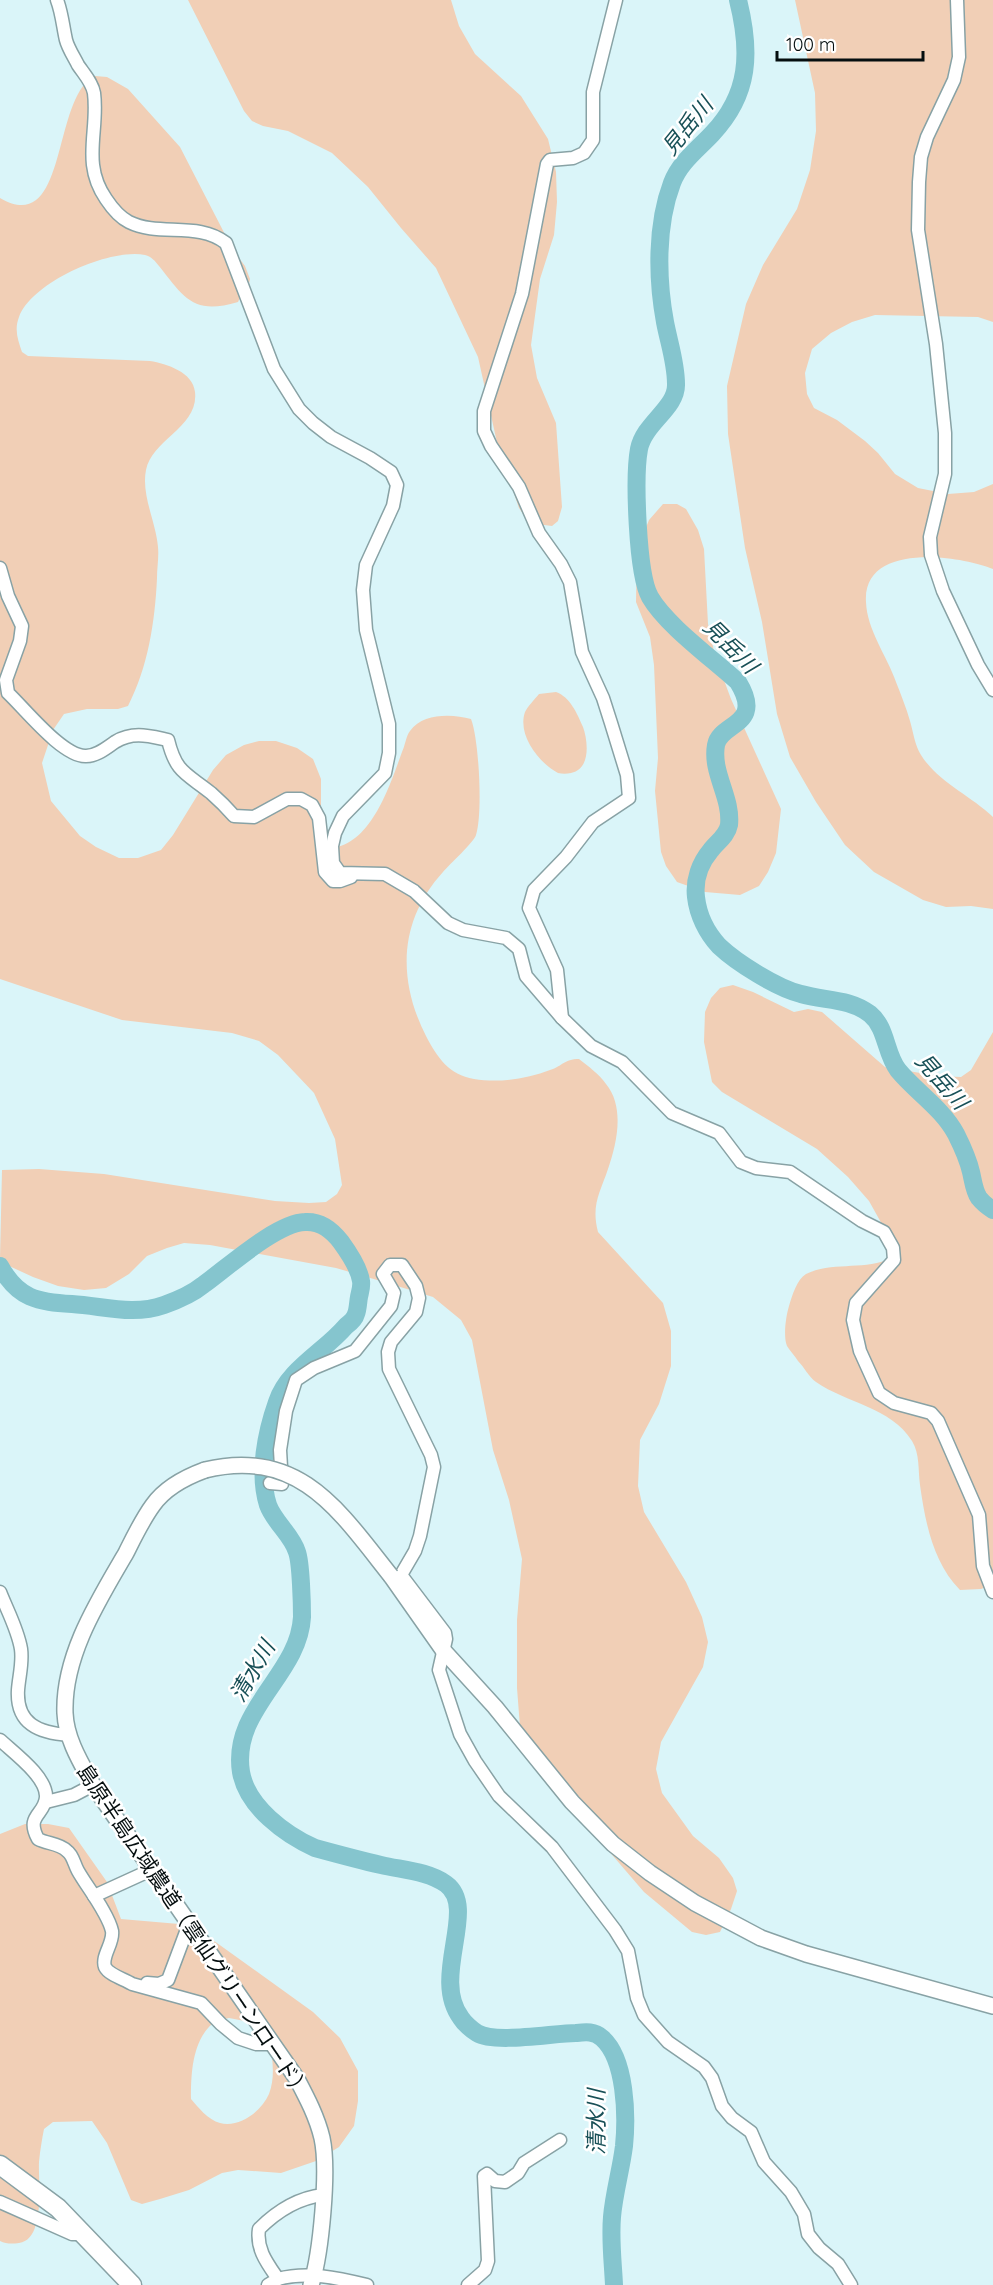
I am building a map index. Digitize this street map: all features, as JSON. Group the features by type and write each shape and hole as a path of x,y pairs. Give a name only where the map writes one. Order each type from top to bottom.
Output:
{"main road":[{"path":"0,2165 58,2208 132,2285"}],"street":[{"path":"57,0 66,43 94,93 91,145 93,170 99,190 118,214 130,222 152,229 203,232 218,237 226,243 274,369 299,409 331,437 391,472 397,485 393,506 366,565 363,590 366,630 389,724 389,753 385,773 343,816 332,846 333,863 340,873 385,874 414,891 448,923 463,930 506,938 519,949 526,976 562,1018 591,1046 622,1062 672,1113 719,1133 741,1162 756,1168 789,1172 862,1221 884,1232 893,1248 894,1260 856,1303 853,1320 860,1351 879,1393 894,1403 931,1413 938,1421 979,1515 983,1566 993,1592"},
{"path":"562,1018 557,970 529,908 534,890 566,857 593,822 629,798 627,775 603,698 582,652 570,582 561,564 539,533 519,487 491,446 484,431 484,411 522,294 546,164 550,160 573,158 584,153 593,140 594,92 616,0"},
{"path":"957,0 960,57 954,80 927,137 921,157 919,182 918,231 936,345 945,433 945,474 930,537 931,555 943,591 978,665 993,690"},
{"path":"0,568 8,596 22,626 20,641 6,681 8,693 66,750 85,756 102,752 116,741 139,734 168,740 172,755 182,773 212,793 234,816 254,817 287,799 301,799 312,805 319,818 325,872 333,881 340,881 358,873"},
{"path":"270,1484 282,1484 280,1450 286,1411 296,1380 314,1368 355,1351 391,1306 394,1293 383,1274 390,1265 402,1265 416,1286 419,1298 416,1312 391,1342 388,1353 389,1369 431,1455 434,1467 420,1536 415,1551 401,1575 445,1633 439,1670 460,1734 499,1796 552,1847 615,1930 628,1952 637,1998 644,2015 668,2042 704,2067 712,2078 722,2106 732,2118 751,2132 764,2162 791,2192 804,2214 808,2234 819,2248 838,2264 851,2285"},
{"name":"島原半島広域農道（雲仙グリーンロード）","path":"312,2280 318,2253 323,2195 322,2140 314,2112 297,2079 93,1785 69,1735 65,1717 67,1679 74,1656 104,1591 153,1504 186,1477 222,1466 259,1467 295,1477 324,1497 341,1514 391,1576 443,1650 495,1707 572,1802 613,1844 650,1874 695,1903 761,1938 807,1954 993,2006"},
{"path":"0,1592 21,1648 19,1708 26,1720 39,1730 69,1735"},
{"path":"0,1740 30,1767 44,1786 47,1795 46,1802 36,1815 33,1831 38,1839 60,1845 69,1852 112,1929 105,1966 110,1973 154,1984 164,1983 171,1974 189,1924"},
{"path":"46,1802 68,1797 93,1785"},
{"path":"94,1896 151,1870"},
{"path":"123,1977 132,1984 201,2003 221,2024 238,2037 256,2044 273,2044"},
{"path":"468,2285 485,2270 488,2261 484,2176 487,2174 495,2181 505,2182 518,2173 524,2163 560,2140"},
{"path":"323,2195 289,2205 259,2229 258,2238 262,2255 273,2282 300,2275 312,2280 367,2285"},
{"path":"0,2202 72,2234 84,2234"}],"shaded area":[{"path":"188,0 451,0 459,26 475,54 521,96 548,139 556,172 557,202 554,235 540,279 531,345 537,378 556,423 562,507 558,521 552,526 529,523 519,508 498,447 478,357 436,268 368,187 332,153 288,131 263,126 252,121 244,111"},
{"path":"795,0 993,0 993,322 978,317 875,315 852,322 831,333 812,349 805,373 807,394 814,408 837,420 865,441 895,474 918,488 948,494 974,492 993,484 993,569 937,557 895,562 879,570 869,583 866,602 870,623 902,696 921,755 945,781 993,817 993,909 971,906 946,907 923,900 874,872 845,845 816,802 790,757 777,714 762,622 745,548 728,434 727,386 746,304 763,265 797,209 810,170 816,131 815,93"},
{"path":"95,76 107,77 128,89 180,147 250,279 248,289 243,291 238,302 223,306 201,305 184,295 150,257 130,254 93,262 55,280 27,304 19,317 18,339 22,352 28,356 157,362 184,374 190,379 195,392 190,415 157,450 146,470 145,489 157,538 158,555 152,628 141,676 128,706 118,709 87,709 64,714 53,730 42,763 51,801 80,836 96,847 119,858 138,858 161,850 173,835 213,770 226,755 244,745 259,741 276,741 297,748 313,759 321,779 321,812 327,848 342,846 355,838 376,813 391,781 407,736 416,725 438,716 471,719 479,777 476,835 428,890 418,910 407,951 410,993 430,1044 439,1058 458,1074 493,1081 522,1078 541,1073 570,1060 579,1059 603,1080 616,1103 618,1125 616,1137 599,1192 595,1214 598,1232 663,1303 671,1331 671,1366 659,1404 640,1440 638,1486 644,1512 686,1582 702,1617 708,1642 703,1667 661,1742 656,1769 662,1793 693,1836 719,1858 733,1878 737,1891 720,1932 706,1935 692,1932 644,1892 552,1785 520,1727 517,1688 517,1620 522,1559 509,1500 493,1450 472,1340 461,1320 433,1297 384,1282 336,1268 210,1245 184,1243 167,1248 147,1256 129,1274 106,1288 84,1290 58,1286 33,1277 7,1265 0,1258 2,1170 39,1169 104,1174 275,1201 309,1203 326,1202 337,1194 342,1185 335,1139 314,1093 278,1055 259,1041 232,1033 122,1020 0,979 0,198 22,205 38,199 49,183 71,110 81,89"},
{"path":"663,504 677,504 686,509 698,530 704,549 708,624 715,656 731,699 781,809 776,853 768,872 759,886 740,895 705,892 677,882 666,866 661,852 655,791 658,758 654,665 650,637 636,602 637,550 649,520"},
{"path":"556,692 565,698 578,716 587,747 582,766 563,774 551,768 537,755 527,739 523,721 525,712 539,694"},
{"path":"733,985 794,1012 808,1009 822,1012 885,1067 938,1076 961,1077 971,1070 993,1032 993,1584 981,1589 960,1590 943,1567 928,1527 916,1451 912,1441 903,1430 880,1413 816,1382 787,1346 785,1332 788,1310 795,1288 803,1276 816,1270 871,1264 891,1258 888,1235 869,1201 848,1177 817,1149 722,1092 712,1082 704,1042 705,1012 711,998 720,988"},
{"path":"25,1824 48,1824 69,1828 107,1882 121,1919 179,1924 210,1938 313,2012 340,2038 358,2071 358,2101 354,2126 339,2147 316,2161 281,2173 238,2170 222,2173 189,2190 142,2204 131,2200 107,2143 92,2121 53,2122 44,2129 39,2162 39,2209 33,2232 28,2239 19,2243 9,2244 0,2241 0,1834","holes":["229,2018 250,2022 269,2038 273,2066 269,2094 261,2107 249,2117 235,2123 220,2123 207,2116 191,2099 194,2059 200,2040 212,2024"]}],"waterway":[{"name":"見岳川","path":"738,0 746,55 740,88 725,119 684,162 675,176 663,216 660,288 676,384 671,401 642,440 638,462 639,547 650,597 678,630 738,682 745,696 747,707 744,715 719,737 716,745 716,765 728,805 729,825 724,836 713,847 701,866 696,884 697,904 707,930 715,941 747,967 791,991 854,1005 876,1020 898,1070 944,1116 956,1134 968,1162 977,1195 993,1210"},
{"name":"清水川","path":"0,1266 14,1286 39,1300 141,1310 164,1305 190,1294 266,1238 293,1224 311,1222 326,1227 338,1238 350,1256 361,1283 355,1316 289,1380 277,1402 267,1440 264,1467 265,1493 274,1517 297,1552 302,1617 298,1638 290,1657 246,1729 241,1750 241,1772 245,1785 259,1808 292,1836 315,1848 423,1874 446,1884 455,1895 458,1909 451,1964 450,1983 453,2001 462,2020 477,2033 497,2038 590,2032 602,2038 610,2047 620,2073 625,2104 624,2146 612,2217 614,2285"}]}
